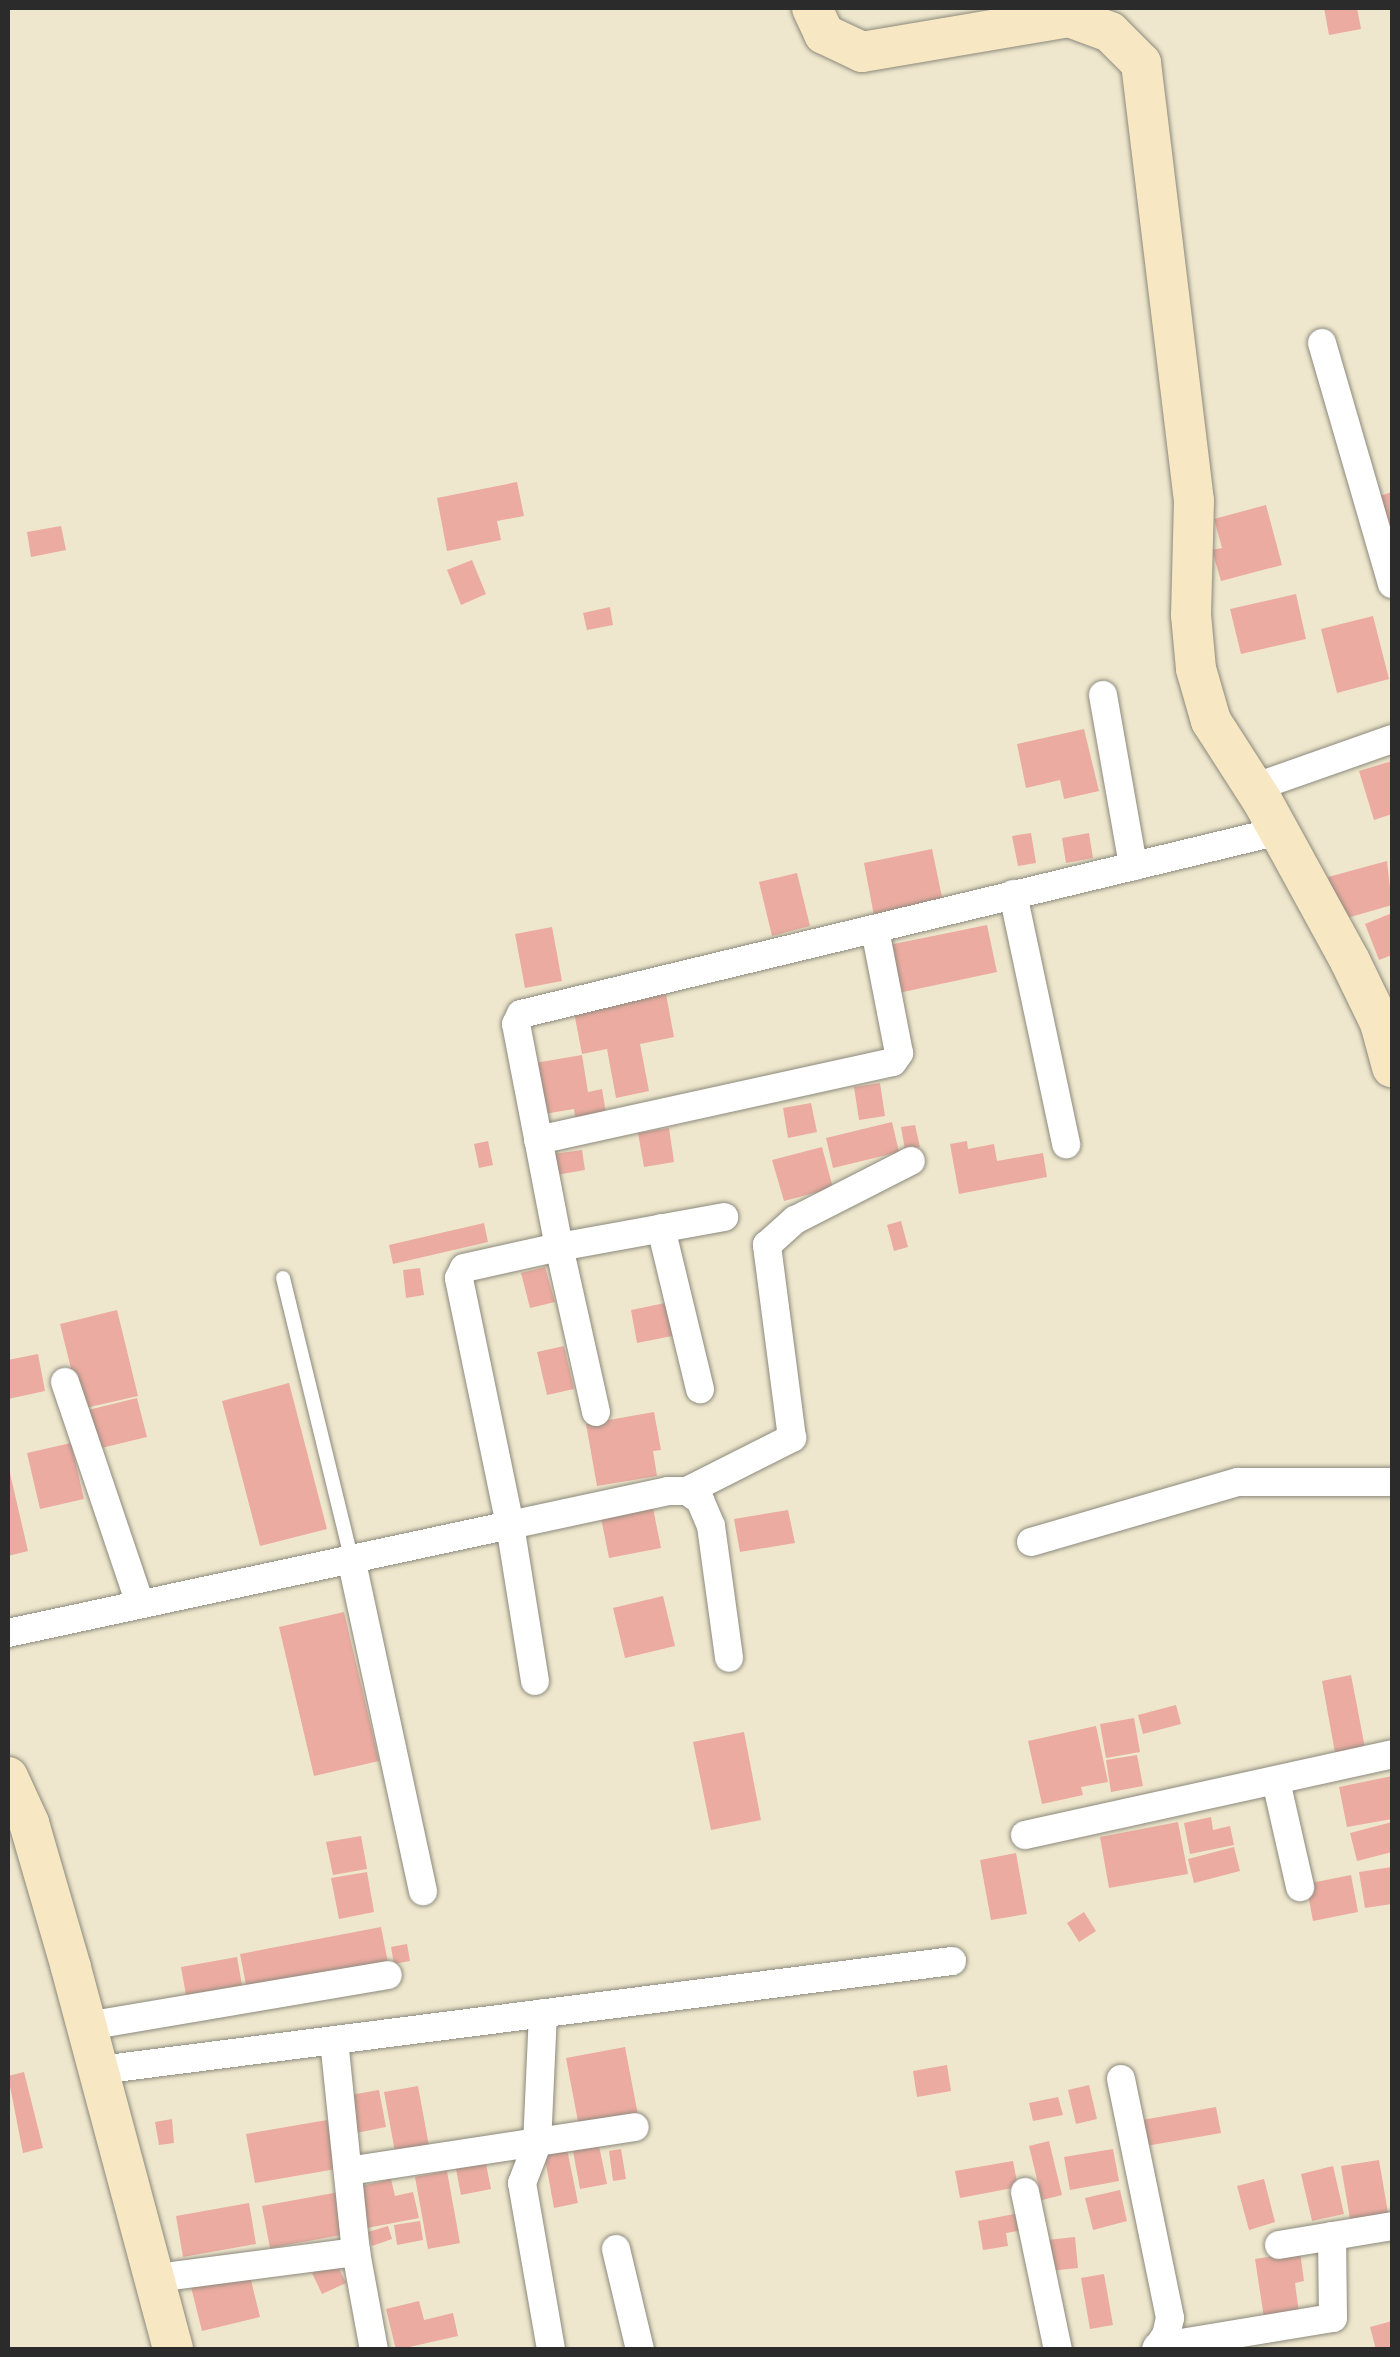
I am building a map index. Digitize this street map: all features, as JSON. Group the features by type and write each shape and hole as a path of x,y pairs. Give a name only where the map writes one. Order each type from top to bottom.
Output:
{"main road":[{"path":"812,8 824,34 862,52 1069,17 1110,32 1140,63 1194,500 1191,614 1196,669 1211,721 1279,831 1380,1023 1392,1067"},
{"path":"8,1777 29,1823 100,2070 173,2350"}],"street":[{"path":"1322,343 1392,584"},
{"path":"1103,695 1133,866"},
{"path":"1254,788 1392,740"},
{"path":"596,1412 516,1024 521,1014 1279,831"},
{"path":"1013,894 1066,1144"},
{"path":"538,1140 893,1062 899,1053 875,930"},
{"path":"8,1633 594,1504 686,1492 792,1438 767,1245 795,1220 911,1161"},
{"path":"534,1681 510,1525 460,1272 559,1247 724,1217"},
{"path":"661,1228 700,1389"},
{"path":"65,1382 140,1604"},
{"path":"1031,1542 1238,1482 1392,1482"},
{"path":"686,1492 700,1500 710,1526 729,1658"},
{"path":"351,1558 423,1892"},
{"path":"1025,1836 1392,1754"},
{"path":"1276,1782 1300,1888"},
{"path":"100,2070 952,1961"},
{"path":"87,2026 388,1975"},
{"path":"544,2014 537,2144 522,2183 551,2350"},
{"path":"334,2040 356,2252 374,2350"},
{"path":"1122,2079 1170,2318 1166,2335 1157,2348"},
{"path":"348,2171 635,2126"},
{"path":"1025,2192 1058,2350"},
{"path":"1279,2245 1392,2226"},
{"path":"1157,2348 1333,2318 1332,2236"},
{"path":"616,2249 640,2350"},
{"path":"156,2278 356,2252"}],"lane":[{"path":"283,1278 351,1558"}],"building":[{"path":"1324,8 1357,8 1361,29 1329,35"},
{"path":"517,482 524,516 497,521 501,540 447,551 437,498"},
{"path":"1392,492 1392,547 1376,497"},
{"path":"1266,505 1282,565 1221,581 1212,550 1222,548 1214,519"},
{"path":"61,526 66,550 31,557 27,532"},
{"path":"472,560 486,594 461,605 447,570"},
{"path":"1296,594 1306,639 1241,654 1230,609"},
{"path":"610,607 613,625 587,630 583,613"},
{"path":"1373,616 1389,679 1337,693 1321,629"},
{"path":"1084,729 1099,791 1064,799 1060,780 1026,788 1017,744"},
{"path":"1392,761 1392,814 1374,820 1359,771"},
{"path":"1031,833 1036,863 1018,866 1012,836"},
{"path":"1089,833 1093,858 1066,863 1062,838"},
{"path":"932,849 943,902 874,916 864,863"},
{"path":"1387,861 1392,905 1340,920 1328,877"},
{"path":"797,873 810,926 772,936 759,882"},
{"path":"1392,913 1392,955 1379,960 1365,924"},
{"path":"987,925 997,972 889,995 879,947"},
{"path":"552,927 562,981 525,988 515,934"},
{"path":"666,994 674,1037 640,1044 649,1091 616,1098 607,1049 582,1054 574,1012"},
{"path":"582,1055 588,1092 602,1089 607,1119 576,1124 574,1109 544,1114 535,1063"},
{"path":"880,1083 885,1116 859,1120 854,1087"},
{"path":"811,1103 817,1132 788,1138 783,1108"},
{"path":"892,1122 899,1152 833,1168 826,1138"},
{"path":"915,1125 920,1147 905,1150 901,1127"},
{"path":"669,1128 674,1162 644,1167 638,1133"},
{"path":"488,1141 493,1165 479,1168 474,1144"},
{"path":"967,1141 968,1149 994,1144 997,1161 1043,1153 1047,1177 959,1194 950,1144"},
{"path":"822,1147 833,1188 784,1201 772,1160"},
{"path":"582,1150 585,1170 556,1175 553,1154"},
{"path":"901,1221 908,1247 894,1251 887,1225"},
{"path":"484,1223 488,1242 393,1264 389,1245"},
{"path":"545,1267 555,1302 530,1308 521,1273"},
{"path":"420,1268 424,1295 406,1298 403,1270"},
{"path":"670,1302 677,1335 637,1343 631,1310"},
{"path":"117,1310 138,1396 81,1409 60,1324"},
{"path":"564,1346 574,1389 547,1395 537,1352"},
{"path":"38,1354 45,1391 8,1399 8,1360"},
{"path":"289,1383 327,1529 260,1546 222,1401"},
{"path":"137,1398 147,1437 93,1450 84,1411"},
{"path":"654,1412 661,1450 653,1451 657,1476 597,1486 586,1424"},
{"path":"71,1443 84,1499 40,1509 27,1453"},
{"path":"8,1470 28,1551 8,1556"},
{"path":"653,1508 661,1548 609,1558 601,1518"},
{"path":"788,1510 795,1543 740,1552 734,1519"},
{"path":"663,1596 675,1646 625,1658 613,1608"},
{"path":"344,1612 379,1761 314,1776 279,1627"},
{"path":"1351,1675 1366,1753 1336,1758 1322,1681"},
{"path":"1176,1705 1181,1724 1143,1734 1138,1715"},
{"path":"1134,1718 1140,1752 1106,1758 1100,1724"},
{"path":"1096,1726 1108,1782 1081,1787 1083,1795 1042,1804 1028,1741"},
{"path":"744,1732 761,1820 711,1830 693,1742"},
{"path":"1137,1755 1143,1786 1111,1792 1106,1760"},
{"path":"1392,1776 1392,1819 1347,1827 1339,1787"},
{"path":"1211,1817 1213,1830 1230,1826 1234,1845 1190,1854 1184,1823"},
{"path":"1178,1822 1188,1874 1109,1888 1100,1837"},
{"path":"1392,1822 1392,1852 1357,1861 1350,1833"},
{"path":"361,1836 367,1869 333,1875 326,1842"},
{"path":"1234,1847 1240,1871 1194,1883 1188,1859"},
{"path":"1016,1853 1027,1914 991,1920 980,1860"},
{"path":"1392,1867 1392,1904 1365,1908 1359,1872"},
{"path":"367,1872 374,1912 339,1919 331,1878"},
{"path":"1351,1875 1358,1912 1313,1921 1306,1884"},
{"path":"1084,1912 1096,1931 1079,1942 1067,1923"},
{"path":"381,1927 389,1968 248,1995 240,1954"},
{"path":"407,1944 410,1961 394,1964 391,1947"},
{"path":"237,1957 242,1985 186,1995 181,1967"},
{"path":"625,2047 638,2115 579,2127 566,2058"},
{"path":"947,2065 951,2091 917,2097 913,2071"},
{"path":"24,2072 43,2148 23,2153 8,2076"},
{"path":"1089,2085 1097,2119 1076,2124 1068,2090"},
{"path":"418,2086 429,2146 395,2152 384,2092"},
{"path":"379,2090 386,2127 351,2134 344,2096"},
{"path":"1058,2097 1063,2115 1033,2121 1029,2103"},
{"path":"1216,2107 1221,2133 1146,2146 1142,2120"},
{"path":"172,2119 174,2143 159,2145 155,2122"},
{"path":"327,2120 336,2169 255,2183 246,2134"},
{"path":"1049,2141 1062,2195 1042,2200 1029,2146"},
{"path":"599,2146 607,2184 580,2189 573,2151"},
{"path":"567,2149 578,2203 554,2208 544,2153"},
{"path":"621,2149 626,2179 613,2181 609,2151"},
{"path":"1113,2149 1119,2181 1070,2190 1064,2157"},
{"path":"485,2159 491,2189 461,2195 455,2164"},
{"path":"1379,2160 1388,2213 1350,2219 1341,2166"},
{"path":"1013,2161 1018,2187 960,2198 955,2171"},
{"path":"1333,2166 1344,2214 1312,2221 1301,2174"},
{"path":"447,2171 460,2243 428,2249 415,2177"},
{"path":"391,2179 395,2196 413,2192 419,2218 367,2228 358,2187"},
{"path":"1264,2179 1275,2222 1249,2230 1237,2186"},
{"path":"1120,2190 1127,2221 1093,2230 1085,2198"},
{"path":"339,2192 347,2234 270,2248 262,2206"},
{"path":"249,2203 256,2244 183,2257 176,2216"},
{"path":"1025,2212 1029,2229 1006,2233 1008,2246 983,2250 978,2221"},
{"path":"420,2221 423,2240 397,2245 394,2225"},
{"path":"388,2226 392,2239 372,2246 368,2232"},
{"path":"1075,2237 1078,2268 1050,2271 1047,2240"},
{"path":"1300,2252 1304,2281 1295,2283 1299,2313 1264,2318 1255,2259"},
{"path":"336,2262 346,2283 322,2294 312,2273"},
{"path":"249,2272 260,2317 202,2331 191,2287"},
{"path":"1104,2274 1113,2325 1090,2329 1081,2278"},
{"path":"419,2301 424,2320 453,2313 458,2336 396,2350 386,2309"},
{"path":"1392,2321 1392,2350 1376,2350 1370,2327"}]}
